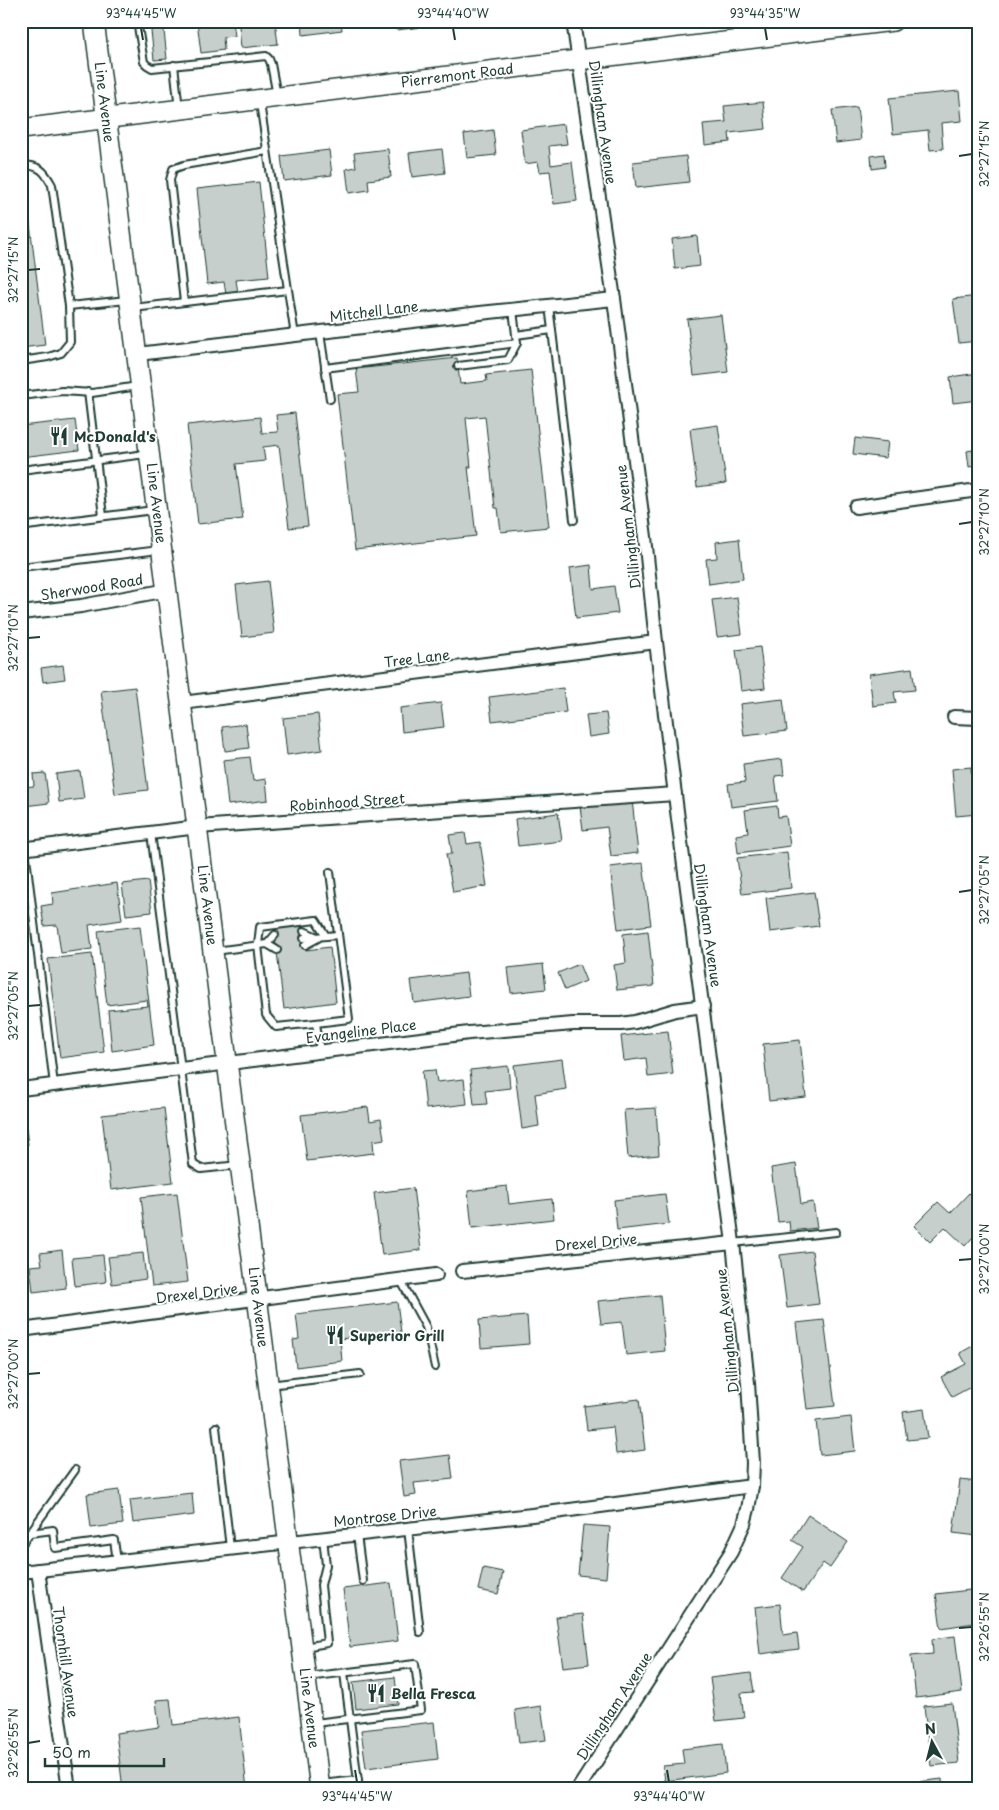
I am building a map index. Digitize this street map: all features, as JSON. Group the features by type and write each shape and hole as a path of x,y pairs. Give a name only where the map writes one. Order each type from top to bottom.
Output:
{"main road":[{"name":"Line Avenue","path":"94,21 320,1787"},
{"name":"Pierremont Road","path":"21,128 893,21"}],"street":[{"name":"Dillingham Avenue","path":"573,21 614,299 645,537 675,794 734,1243 748,1383 753,1463 752,1486 744,1524 731,1552 578,1789"},
{"name":"Mitchell Lane","path":"138,354 614,299"},
{"path":"856,507 978,490"},
{"name":"Sherwood Road","path":"21,614 80,606 168,590"},
{"name":"Tree Lane","path":"182,703 656,642"},
{"path":"954,717 978,718"},
{"name":"Robinhood Street","path":"23,849 198,827 675,794"},
{"name":"Evangeline Place","path":"21,1089 519,1028 573,1024 621,1024 635,1022 675,1010 704,1006"},
{"name":"Drexel Drive","path":"462,1271 734,1243"},
{"name":"Drexel Drive","path":"21,1330 436,1275"},
{"name":"Montrose Drive","path":"21,1572 408,1529 752,1486"},
{"name":"Thornhill Avenue","path":"38,1570 69,1789"}],"lane":[{"path":"137,21 144,62 152,68 266,56 269,59 271,64 267,151 295,336"},
{"path":"174,65 179,109"},
{"path":"184,302 170,180 173,169 184,165 267,151"},
{"path":"21,166 33,165 45,172 52,185 69,306 70,342 61,353 48,357 21,360"},
{"path":"69,306 184,302 288,290"},
{"path":"549,306 574,520"},
{"path":"458,366 508,360 518,343 513,310"},
{"path":"516,335 552,330"},
{"path":"320,333 330,399"},
{"path":"326,368 518,343"},
{"path":"438,354 444,359"},
{"path":"21,396 62,391 88,392 142,386"},
{"path":"88,392 102,516"},
{"path":"21,470 150,453"},
{"path":"21,524 27,526 157,509"},
{"path":"21,567 162,549"},
{"path":"151,833 193,1164 201,1169 241,1164"},
{"path":"23,849 54,1085"},
{"path":"322,937 316,920 260,927 258,945 266,1015 276,1027 349,1019 330,872"},
{"path":"322,937 304,938 338,934"},
{"path":"214,952 267,944 276,939"},
{"path":"267,944 277,950"},
{"path":"316,1023 320,1052"},
{"path":"734,1243 836,1232"},
{"path":"400,1280 426,1327 435,1367"},
{"path":"269,1384 360,1374"},
{"path":"216,1427 230,1548"},
{"path":"21,1545 76,1470"},
{"path":"408,1529 420,1632"},
{"path":"30,1533 53,1530 55,1548 114,1540 117,1561"},
{"path":"357,1535 363,1580"},
{"path":"302,1647 327,1643 321,1585 326,1565 323,1537"},
{"path":"306,1677 415,1664 421,1710 312,1724"},
{"path":"344,1673 359,1789"},
{"path":"320,1787 358,1780"}],"building":[{"path":"150,21 163,21 167,59 154,60"},
{"path":"197,21 233,21 235,36 223,37 224,50 201,53"},
{"path":"275,21 278,44 241,48 239,26"},
{"path":"302,21 341,21 342,30 303,35"},
{"path":"396,21 422,21 423,27 396,30"},
{"path":"959,91 962,121 941,123 943,149 930,150 928,130 893,134 889,98"},
{"path":"763,102 766,129 729,133 730,142 705,145 703,124 726,122 724,106"},
{"path":"857,107 861,140 836,143 832,110"},
{"path":"564,124 567,144 549,146 551,165 572,162 577,201 554,204 550,171 540,172 538,162 525,164 521,130"},
{"path":"493,130 496,155 467,158 464,134"},
{"path":"388,149 391,177 368,180 369,190 349,193 346,169 356,167 354,153"},
{"path":"442,149 445,173 412,177 409,153"},
{"path":"329,150 332,175 284,181 281,156"},
{"path":"884,154 885,167 872,169 871,156"},
{"path":"686,156 689,182 636,188 633,162"},
{"path":"259,182 269,277 236,280 238,293 226,295 224,282 207,284 197,189"},
{"path":"26,192 45,345 21,348 21,193"},
{"path":"697,236 700,266 675,269 672,239"},
{"path":"978,296 978,341 959,343 953,299"},
{"path":"721,315 728,372 694,376 687,319"},
{"path":"457,358 460,384 487,381 486,375 531,370 549,527 501,532 498,508 495,508 485,416 466,418 471,467 468,467 476,536 355,550 337,394 359,392 356,369"},
{"path":"978,373 978,400 953,403 950,377"},
{"path":"295,413 308,526 289,528 279,445 263,447 265,461 236,464 243,519 198,524 187,425 260,417 262,433 278,432 276,415"},
{"path":"75,420 79,450 21,457 21,426"},
{"path":"718,425 726,483 697,487 690,429"},
{"path":"855,438 888,442 886,458 853,454"},
{"path":"978,449 978,465 969,467 967,451"},
{"path":"739,539 743,579 709,584 706,559 717,558 716,542"},
{"path":"591,565 593,589 614,586 618,613 576,618 570,568"},
{"path":"268,581 274,633 242,637 236,585"},
{"path":"737,597 742,634 717,637 712,600"},
{"path":"760,647 765,688 741,691 736,650"},
{"path":"63,665 65,679 43,682 41,668"},
{"path":"912,668 915,690 894,692 896,703 873,706 869,674"},
{"path":"135,687 148,790 115,794 101,691"},
{"path":"563,688 566,712 492,721 489,697"},
{"path":"783,699 787,731 744,736 740,704"},
{"path":"441,703 444,727 402,732 400,708"},
{"path":"606,713 609,734 589,737 586,715"},
{"path":"318,714 322,750 287,755 283,718"},
{"path":"246,724 249,748 225,751 222,727"},
{"path":"250,757 253,781 266,779 268,800 228,805 223,760"},
{"path":"782,759 784,775 775,776 778,801 731,807 728,784 745,782 743,764"},
{"path":"971,767 972,783 978,782 978,814 956,816 952,769"},
{"path":"80,771 84,799 59,802 56,774"},
{"path":"45,773 49,803 24,806 22,787 34,786 33,774"},
{"path":"632,800 638,853 611,856 607,827 583,830 580,806"},
{"path":"777,806 778,817 786,816 790,846 738,853 736,835 748,833 745,810"},
{"path":"558,813 562,841 518,846 515,819"},
{"path":"465,833 467,844 480,842 487,886 453,892 446,854 452,854 449,835"},
{"path":"787,852 791,888 742,894 737,858"},
{"path":"643,863 651,925 618,929 610,867"},
{"path":"148,881 152,912 126,915 122,884"},
{"path":"117,883 122,920 89,925 92,949 61,953 57,925 44,926 41,906 53,904 52,893"},
{"path":"814,892 819,926 770,932 766,898"},
{"path":"303,925 306,950 330,947 336,1002 284,1009 274,928"},
{"path":"140,926 154,1045 112,1051 108,1010 148,1006 147,1000 107,1005 98,931"},
{"path":"648,931 654,986 617,990 614,965 626,963 623,934"},
{"path":"92,954 104,1052 60,1058 48,959"},
{"path":"543,964 546,989 511,993 508,968"},
{"path":"579,964 586,981 565,990 558,973"},
{"path":"466,973 469,996 414,1003 411,980"},
{"path":"668,1031 673,1074 648,1077 646,1058 624,1061 621,1036"},
{"path":"800,1040 806,1097 769,1101 763,1044"},
{"path":"562,1059 566,1089 535,1094 539,1126 522,1129 514,1065"},
{"path":"508,1066 510,1088 485,1091 487,1104 474,1105 470,1070"},
{"path":"435,1070 437,1082 464,1079 467,1104 426,1109 422,1071"},
{"path":"368,1107 370,1121 381,1119 384,1139 373,1141 374,1153 307,1161 301,1115"},
{"path":"164,1108 173,1182 111,1190 102,1115"},
{"path":"656,1108 659,1155 628,1158 624,1110"},
{"path":"21,1119 25,1119 28,1145 21,1145"},
{"path":"796,1164 801,1204 813,1202 817,1228 790,1231 789,1221 778,1222 771,1168"},
{"path":"507,1186 509,1204 552,1199 554,1219 472,1228 468,1191"},
{"path":"413,1188 421,1250 382,1255 374,1193"},
{"path":"177,1193 188,1282 152,1286 141,1197"},
{"path":"969,1193 978,1202 978,1242 973,1237 965,1246 945,1227 930,1242 914,1226 938,1202 950,1213"},
{"path":"665,1194 669,1224 617,1230 614,1200"},
{"path":"62,1250 66,1288 33,1292 30,1266 42,1265 40,1253"},
{"path":"812,1251 819,1304 787,1308 780,1255"},
{"path":"143,1253 146,1279 112,1284 108,1257"},
{"path":"103,1255 106,1282 75,1286 72,1258"},
{"path":"27,1265 30,1290 21,1291 21,1266"},
{"path":"660,1295 665,1351 626,1355 622,1322 601,1324 598,1301"},
{"name":"Superior Grill","path":"397,1302 401,1332 340,1339 342,1361 296,1367 293,1340 299,1339 296,1314"},
{"path":"527,1316 529,1344 481,1348 479,1320"},
{"path":"824,1320 835,1406 807,1409 796,1323"},
{"path":"978,1343 978,1383 952,1397 941,1377 966,1364 960,1353"},
{"path":"639,1399 645,1450 616,1454 613,1427 587,1430 584,1406"},
{"path":"924,1409 928,1438 907,1440 903,1412"},
{"path":"851,1417 855,1451 820,1455 816,1421"},
{"path":"450,1455 453,1479 414,1483 416,1495 404,1497 399,1461"},
{"path":"960,1480 978,1482 978,1536 953,1533"},
{"path":"119,1490 123,1524 91,1528 87,1494"},
{"path":"192,1493 194,1515 133,1523 130,1500"},
{"path":"808,1515 848,1542 830,1568 823,1563 803,1592 782,1578 803,1547 792,1540"},
{"path":"583,1525 610,1527 606,1578 578,1575"},
{"path":"483,1568 503,1572 498,1594 478,1590"},
{"path":"391,1583 398,1641 350,1647 343,1589"},
{"path":"970,1590 974,1623 941,1628 936,1594"},
{"path":"780,1604 783,1635 797,1633 799,1649 760,1654 755,1607"},
{"path":"583,1614 589,1664 563,1667 556,1617"},
{"path":"955,1636 962,1692 916,1698 911,1656 933,1654 932,1639"},
{"path":"751,1673 754,1692 741,1693 744,1718 716,1721 710,1678"},
{"name":"Bella Fresca","path":"395,1677 398,1704 356,1709 353,1682"},
{"path":"170,1699 173,1725 239,1717 247,1789 123,1789 116,1733 159,1727 156,1700"},
{"path":"952,1703 959,1763 931,1766 924,1706"},
{"path":"541,1706 546,1740 519,1743 515,1710"},
{"path":"434,1722 438,1759 366,1768 361,1730"},
{"path":"723,1744 726,1773 665,1781 663,1766 684,1764 682,1749"},
{"path":"942,1779 943,1789 910,1789 909,1783"}],"place":[{"name":"McDonald's","path":"59,436"},
{"name":"Superior Grill","path":"335,1335"},
{"name":"Bella Fresca","path":"376,1693"}]}
